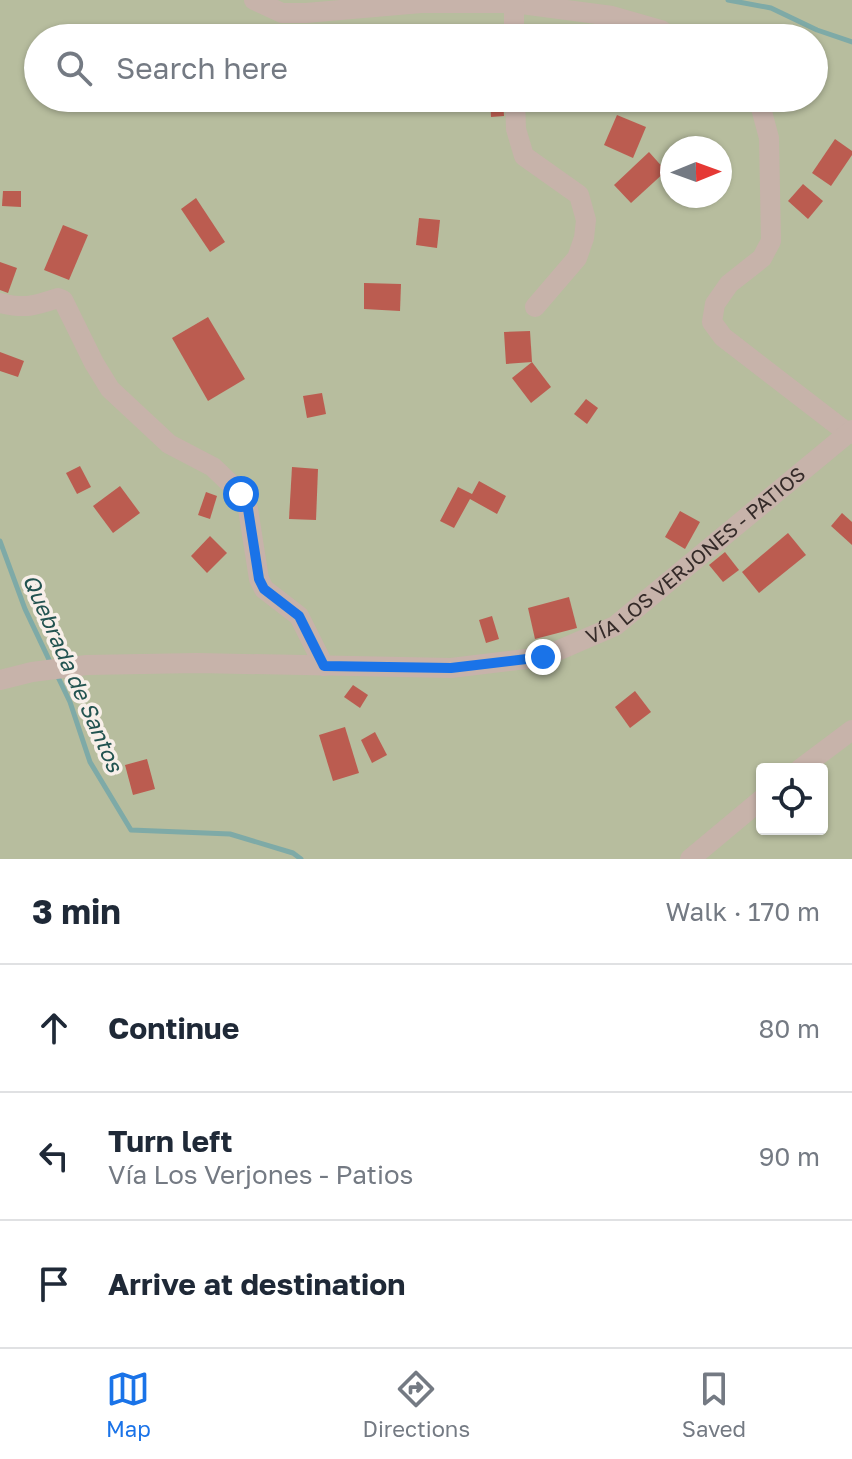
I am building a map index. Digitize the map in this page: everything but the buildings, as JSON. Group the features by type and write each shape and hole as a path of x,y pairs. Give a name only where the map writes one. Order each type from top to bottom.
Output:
{"street":[{"path":"254,0 282,13 421,3 514,3 612,16 640,24"},
{"path":"514,3 514,24"},
{"path":"515,112 516,129 524,156 579,195 586,220 577,258 535,307"},
{"path":"762,112 769,138 771,241 762,258 729,284 715,304 712,322 723,337 850,432"},
{"path":"0,303 18,307 37,306 58,298 63,300 110,389 169,444 213,467 228,479 241,494 248,509 259,579 264,589 299,616 324,666"},
{"name":"VÍA LOS VERJONES - PATIOS","path":"0,680 32,672 87,665 197,663 451,668 543,657 615,626 850,432"},
{"path":"808,763 852,730"},
{"path":"690,859 756,804"}],"green space":[{"path":"0,0 852,0 852,859 0,859"}],"waterway":[{"path":"728,0 771,8 804,24"},
{"path":"828,34 852,42"},
{"name":"Quebrada de Santos","path":"0,541 25,609 52,666"},
{"name":"Quebrada de Santos","path":"57,675 70,702 90,762 131,830 230,834 293,853 301,859"}],"route":[{"path":"241,494 248,509 259,579 264,589 299,616 324,666 451,668 543,657"}]}
